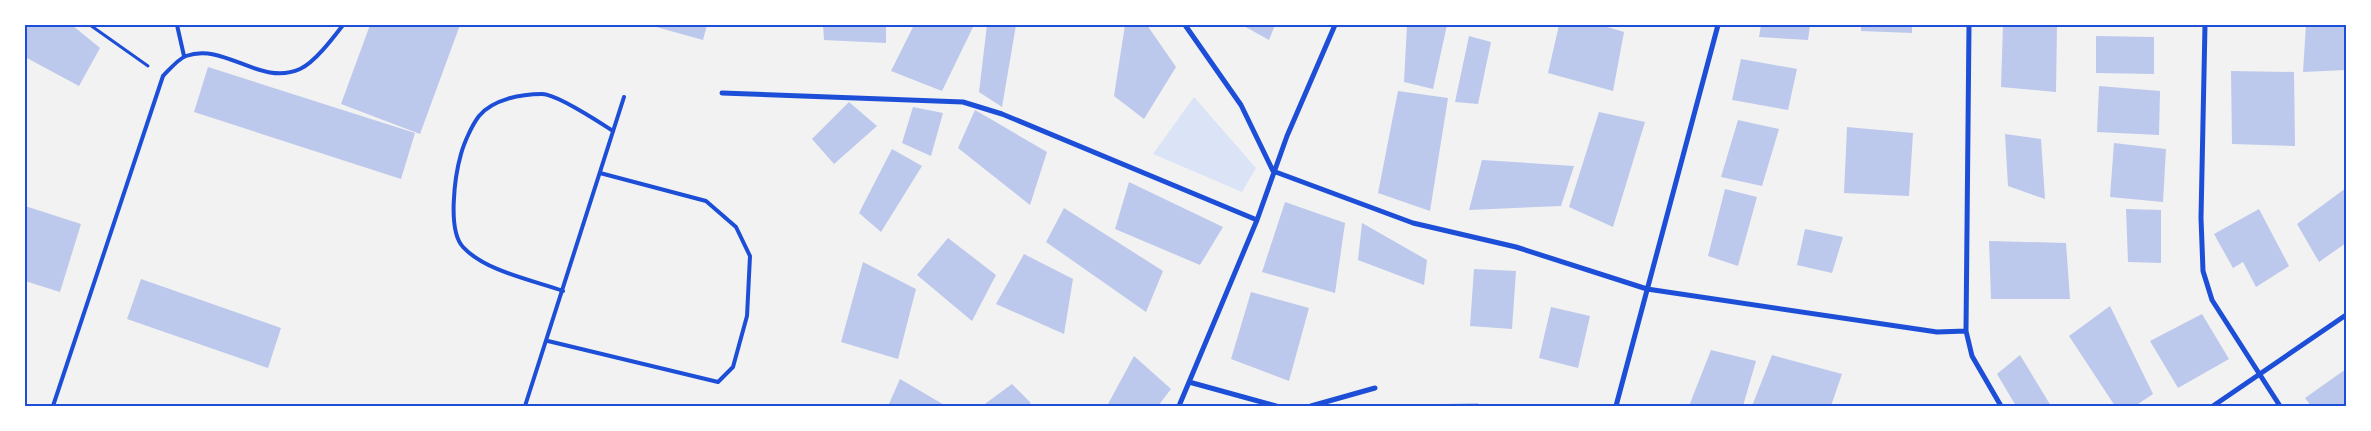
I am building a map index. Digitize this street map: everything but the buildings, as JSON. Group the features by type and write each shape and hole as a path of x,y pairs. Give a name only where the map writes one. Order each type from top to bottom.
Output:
{"street":[{"path":"1185,25 1241,105 1273,171 1413,223 1516,248 1647,289 1937,332 1966,331"},
{"path":"1179,406 1257,220 1273,171 1335,25"},
{"path":"1616,406 1718,25"},
{"path":"1969,25 1966,331 1972,356 2001,406"},
{"path":"2205,25 2201,218 2203,271 2212,300 2280,406"},
{"path":"722,93 963,102 1002,114 1257,220"},
{"path":"2213,406 2346,315"},
{"path":"1189,382 1276,406"},
{"path":"1311,406 1375,388"}],"lane":[{"path":"177,25 184,56"},
{"path":"53,406 163,76 184,56 208,53 273,74 301,68 326,46 343,25"},
{"path":"563,291 484,264 462,246 455,230 454,196 461,153 480,115 502,100 544,94 574,107 613,131"},
{"path":"525,406 548,340 624,97"},
{"path":"548,340 718,382 733,367 747,316 750,256 736,227 706,201 600,173"}],"path":[{"path":"90,25 163,76"}],"shaded area":[{"path":"1194,97 1256,168 1242,192 1153,154"}]}
